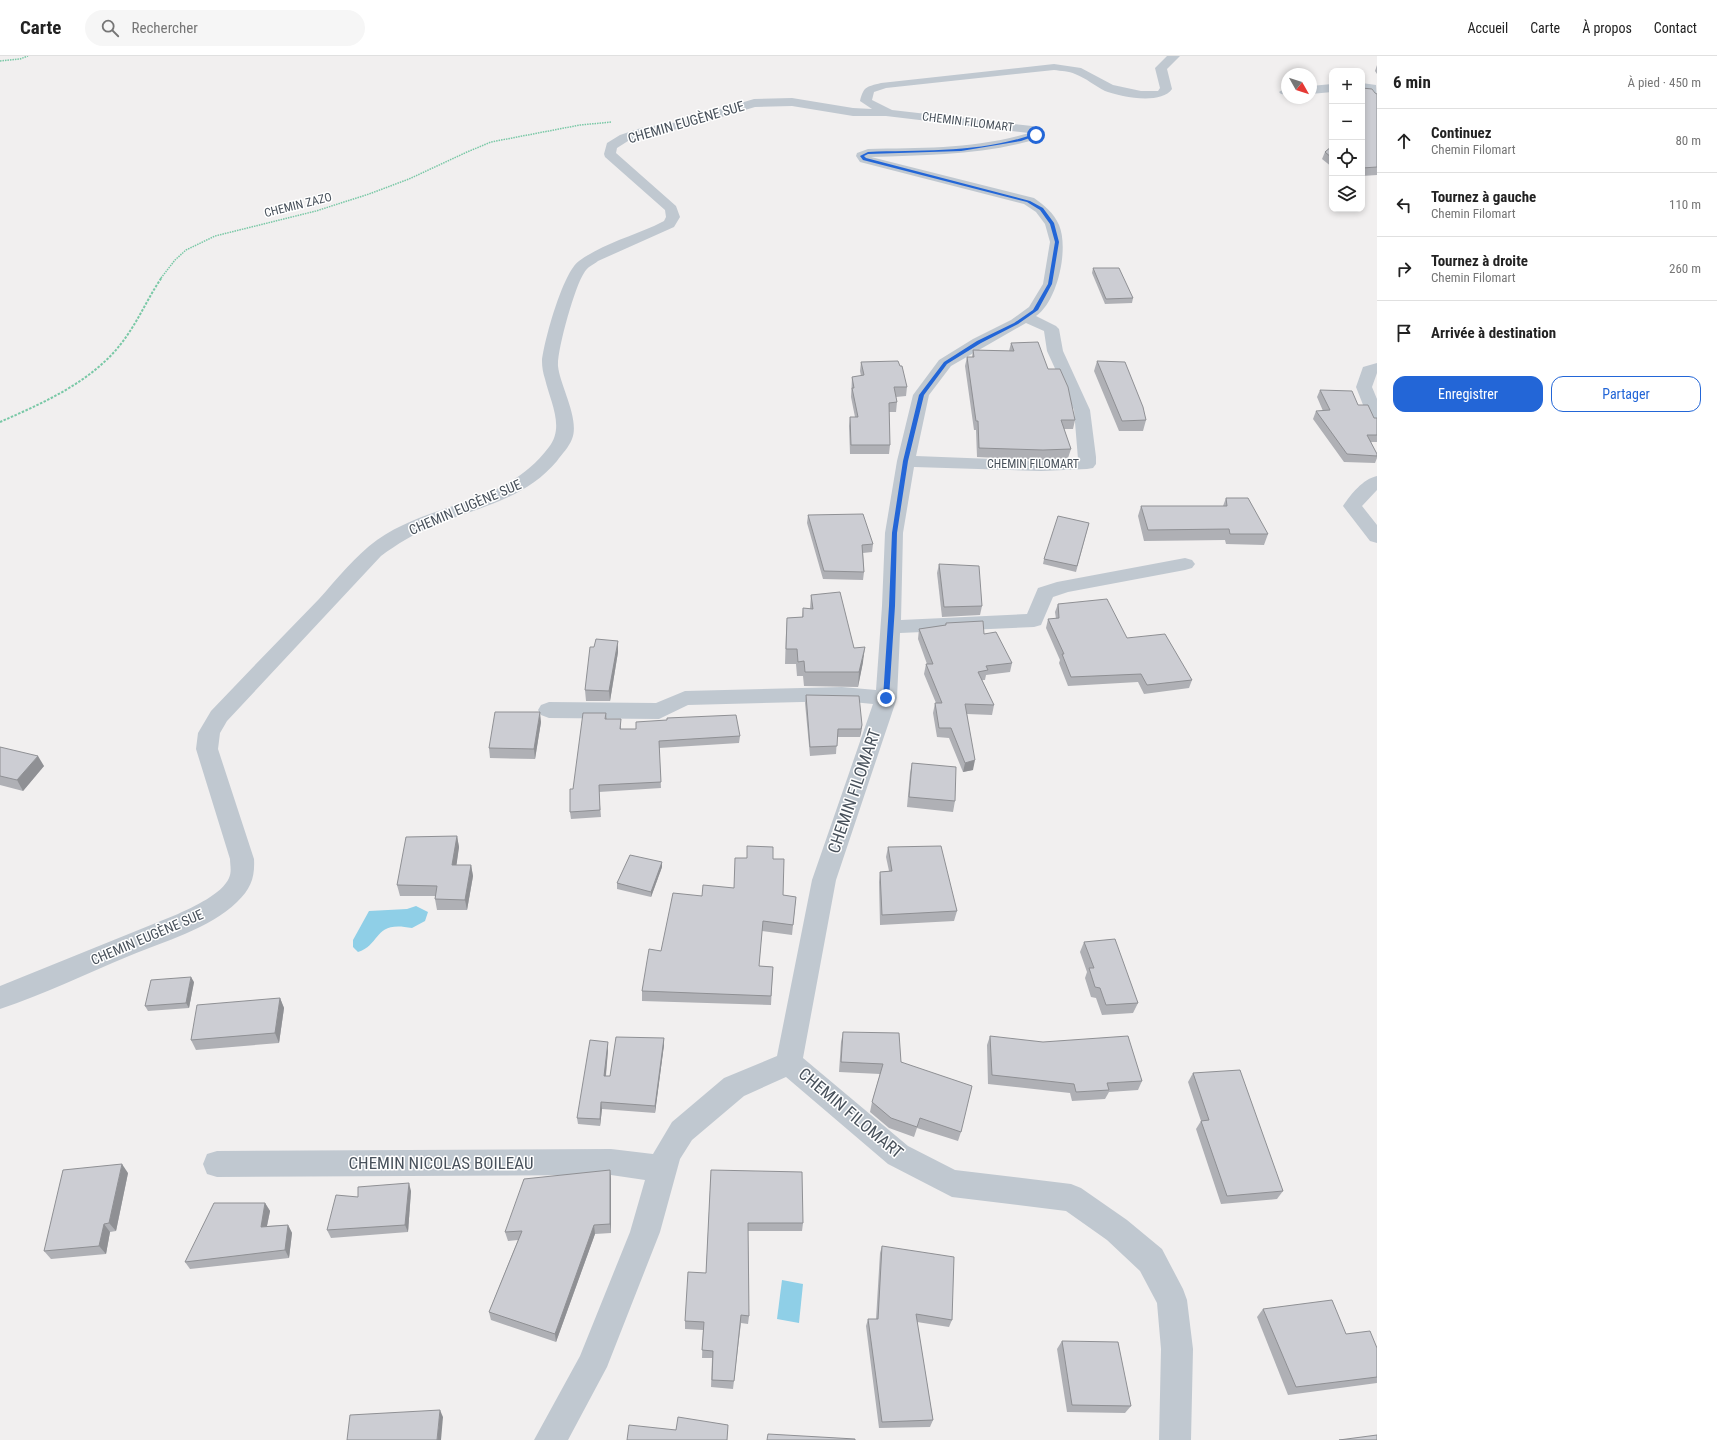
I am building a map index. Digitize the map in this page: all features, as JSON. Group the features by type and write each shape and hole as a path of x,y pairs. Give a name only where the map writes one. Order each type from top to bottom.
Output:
{"street":[{"name":"CHEMIN FILOMART","path":"1174,56 1161,68 1166,89 1161,94 1141,95 1109,88 1077,70 1054,67 885,85 869,90 866,101 889,113 1032,130 1036,132 1036,135 1021,140 961,150 868,153 862,156 865,159 1029,201 1041,209 1052,224 1057,242 1050,284 1035,310 1026,317 979,342 946,363 921,395 906,461 894,533 891,627 886,698 824,880 789,1063 898,1155 952,1183 1072,1198 1117,1230 1151,1260 1172,1300 1177,1349 1174,1440"},
{"path":"1365,87 1372,87 1377,96"},
{"path":"1317,89 1329,88"},
{"name":"CHEMIN EUGÈNE SUE","path":"0,998 187,922 213,908 236,888 243,872 242,859 206,749 209,733 219,716 374,552 388,540 407,531 507,492 526,481 541,467 560,444 567,430 565,416 558,398 550,362 553,341 561,322 571,285 578,269 598,257 669,224 673,217 671,209 610,154 611,146 624,138 645,131 680,125 754,103 792,102 853,112 889,113"},
{"name":"CHEMIN FILOMART","path":"906,461 1041,466 1086,464 1088,450 1081,421 1082,410 1055,351 1051,329 1026,317"},
{"path":"1377,368 1369,370 1364,387 1377,420"},
{"path":"1377,481 1367,489 1352,506 1377,536"},
{"path":"891,627 1034,620 1045,593 1064,586 1185,564"},
{"path":"549,710 659,711 685,698 842,694 886,698"},
{"path":"550,1440 591,1367 645,1232 667,1154 682,1131 734,1087 789,1063"},
{"name":"CHEMIN NICOLAS BOILEAU","path":"217,1164 611,1162 664,1169"}],"path":[{"path":"0,61 20,59 28,56"},
{"name":"CHEMIN ZAZO","path":"0,422 47,399 75,383 100,365 120,345 167,270 180,255 198,243 225,233 302,214 368,195 417,176 460,154 486,144 585,125 619,122"}],"water":[{"path":"416,906 428,912 425,921 412,928 399,926 390,927 379,934 366,948 358,952 353,947 353,940 369,911 407,909"},
{"path":"782,1280 803,1284 799,1323 777,1319"}],"building":[{"path":"1365,88 1372,89 1377,94 1377,167 1365,168"},
{"path":"1329,149 1329,155 1325,152"},
{"path":"1093,268 1119,268 1133,298 1106,299"},
{"path":"1038,342 1048,369 1060,369 1068,387 1075,420 1061,420 1071,449 1043,450 979,448 978,421 976,421 967,357 974,357 973,350 1014,351 1011,343"},
{"path":"898,361 900,366 902,366 907,387 894,387 897,402 889,403 890,445 851,445 850,417 858,417 852,388 854,388 852,377 864,375 861,362"},
{"path":"1097,361 1125,362 1143,407 1146,420 1122,421"},
{"path":"1320,390 1352,391 1358,405 1368,405 1374,418 1377,418 1377,435 1367,435 1377,456 1347,454 1316,411 1330,410"},
{"path":"1226,498 1248,498 1268,534 1230,534 1229,529 1148,530 1141,506 1227,506"},
{"path":"863,514 873,544 862,545 864,572 824,571 808,515"},
{"path":"1058,516 1089,523 1077,566 1044,559"},
{"path":"939,564 979,566 982,606 944,607"},
{"path":"840,592 854,648 865,647 859,672 805,672 804,661 798,662 797,649 786,649 787,618 803,617 803,608 813,609 811,595"},
{"path":"1107,599 1127,638 1165,634 1192,680 1147,685 1141,674 1071,677 1062,654 1064,654 1048,619 1059,618 1058,604"},
{"path":"983,621 984,634 996,632 1012,663 986,666 988,670 978,672 994,705 965,704 975,760 965,763 951,728 939,728 935,703 942,703 926,664 933,664 919,629 946,625 946,623"},
{"path":"596,639 618,641 609,691 585,690 590,647 594,647"},
{"path":"806,695 859,696 862,725 861,729 838,729 837,746 810,747"},
{"path":"495,712 540,712 534,749 489,748"},
{"path":"583,713 606,713 605,719 621,719 620,729 636,729 636,722 667,720 667,718 736,715 740,736 659,741 661,782 599,785 600,810 570,812 570,789 573,789"},
{"path":"0,747 38,756 17,780 0,776"},
{"path":"912,763 956,767 955,801 909,797"},
{"path":"457,836 452,865 471,865 465,900 435,899 437,886 397,885 406,837"},
{"path":"747,846 773,847 773,859 784,859 783,895 796,897 793,925 763,921 759,966 773,967 771,996 642,991 649,949 661,951 673,893 702,896 703,885 734,888 735,858 747,858"},
{"path":"941,846 957,911 882,915 880,872 892,871 888,847"},
{"path":"630,855 662,862 651,892 617,883"},
{"path":"1115,939 1138,1003 1106,1005 1100,988 1095,987 1089,968 1094,968 1084,942"},
{"path":"191,977 186,1003 145,1006 151,980"},
{"path":"280,998 275,1033 191,1040 197,1005"},
{"path":"843,1032 899,1033 901,1062 972,1086 961,1132 920,1118 917,1127 891,1118 872,1102 883,1064 841,1062"},
{"path":"990,1036 1043,1042 1128,1036 1142,1081 1107,1083 1109,1090 1076,1092 1074,1084 992,1075"},
{"path":"616,1037 664,1038 655,1106 601,1102 600,1119 577,1118 590,1040 608,1042 604,1076 610,1076"},
{"path":"1240,1070 1283,1191 1227,1196 1201,1121 1209,1120 1193,1073"},
{"path":"122,1164 109,1223 104,1224 99,1246 44,1251 63,1170"},
{"path":"610,1170 610,1224 594,1225 555,1334 489,1312 522,1231 505,1232 524,1179"},
{"path":"711,1170 802,1172 803,1223 748,1223 749,1316 741,1315 734,1381 712,1380 713,1351 702,1350 704,1322 685,1321 688,1272 706,1273"},
{"path":"409,1183 405,1225 327,1230 336,1195 358,1197 358,1187"},
{"path":"214,1203 265,1203 261,1227 288,1225 285,1250 185,1262"},
{"path":"882,1246 954,1257 952,1320 916,1314 933,1420 882,1422 868,1319 878,1319"},
{"path":"1332,1300 1346,1334 1370,1331 1377,1348 1377,1377 1296,1387 1263,1309"},
{"path":"1062,1341 1118,1342 1131,1406 1072,1405"},
{"path":"440,1410 437,1440 347,1440 350,1415"},
{"path":"678,1417 728,1425 727,1440 627,1440 629,1425 676,1430"},
{"path":"768,1434 855,1439 855,1440 767,1440"},
{"path":"1377,1435 1377,1440 1339,1440"}],"route":[{"path":"886,698 892,606 894,533 906,461 921,395 946,363 979,342 1016,324 1035,310 1050,284 1057,242 1052,224 1041,209 1029,201 865,159 862,156 868,153 961,150 1021,140 1036,135"}]}
